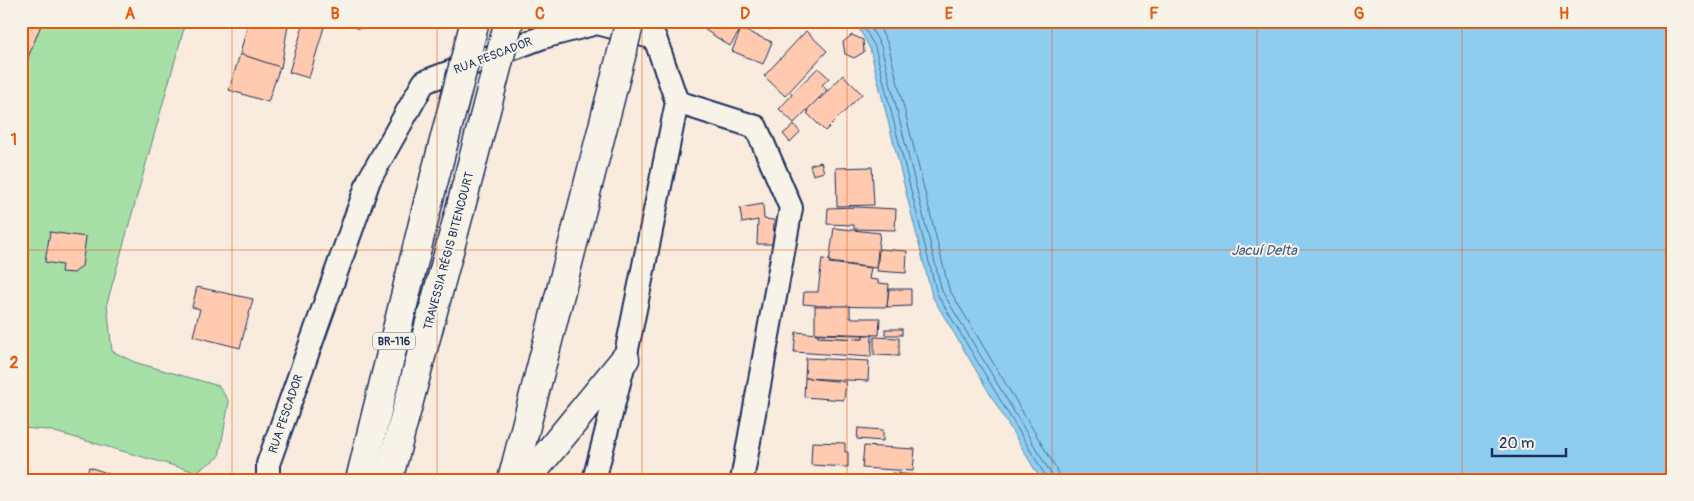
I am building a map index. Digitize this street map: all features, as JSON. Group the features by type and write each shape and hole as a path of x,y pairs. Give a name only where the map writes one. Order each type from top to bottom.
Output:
{"highway":[{"name":"BR-116","path":"360,480 475,21"},
{"name":"TRAVESSIA RÉGIS BITENCOURT","path":"388,480 510,21"},
{"path":"512,480 630,21"},
{"path":"526,480 625,359"}],"street":[{"name":"RUA PESCADOR","path":"268,480 268,464 369,180 424,82 543,37 597,23 655,38 677,102"},
{"path":"594,480 625,359 677,102 756,126 791,208 742,480"}],"green space":[{"path":"21,21 186,21 107,303 112,351 134,362 219,386 229,402 219,457 196,472 48,430 21,428"}],"water":[{"name":"Jacuí Delta","path":"855,21 1673,21 1673,480 1041,480 932,296 870,49"}],"building":[{"path":"21,21 31,21 41,25 25,65 21,63"},
{"path":"357,21 381,21 379,28 356,28"},
{"path":"698,21 746,21 730,46 696,24"},
{"path":"758,21 777,21 770,30"},
{"path":"248,23 288,25 281,68 240,54"},
{"path":"303,26 324,27 309,78 289,72"},
{"path":"741,29 772,42 763,64 732,51"},
{"path":"806,31 827,51 785,96 764,76"},
{"path":"852,35 863,40 864,52 854,58 845,54 843,42"},
{"path":"240,54 280,67 268,102 229,90"},
{"path":"818,68 829,78 822,85 827,90 794,123 779,109 791,94"},
{"path":"843,75 862,94 825,131 807,113 809,112 807,110"},
{"path":"794,125 800,132 790,142 783,134"},
{"path":"821,162 824,172 813,175 810,165"},
{"path":"872,167 874,205 837,206 836,168"},
{"path":"763,204 764,219 774,220 773,244 757,244 758,220 742,223 740,208"},
{"path":"828,208 896,209 895,230 854,229 854,225 827,224"},
{"path":"834,228 880,233 876,268 829,262"},
{"path":"50,232 86,237 82,266 74,273 61,272 62,265 45,262"},
{"path":"879,249 907,251 906,273 877,271"},
{"path":"822,259 830,260 829,263 871,268 869,279 878,280 878,283 889,284 887,307 815,306 803,304 804,292 818,292"},
{"path":"197,287 253,299 240,348 193,336 200,309 192,307"},
{"path":"889,289 911,289 911,306 887,307"},
{"path":"815,306 850,306 850,318 880,318 879,335 815,333"},
{"path":"885,329 902,329 902,335 885,335"},
{"path":"796,332 818,334 818,337 863,339 863,335 872,335 871,357 794,352"},
{"path":"818,334 863,335 863,339 818,337"},
{"path":"874,337 899,338 899,356 874,355"},
{"path":"806,358 869,361 868,381 805,378"},
{"path":"805,378 846,382 844,400 804,397"},
{"path":"858,428 883,430 883,441 857,439"},
{"path":"812,442 845,443 845,452 848,452 848,467 811,465"},
{"path":"864,446 915,449 913,471 862,468"},
{"path":"89,467 128,480 85,480"},
{"path":"892,473 916,475 916,480 891,480"}]}
